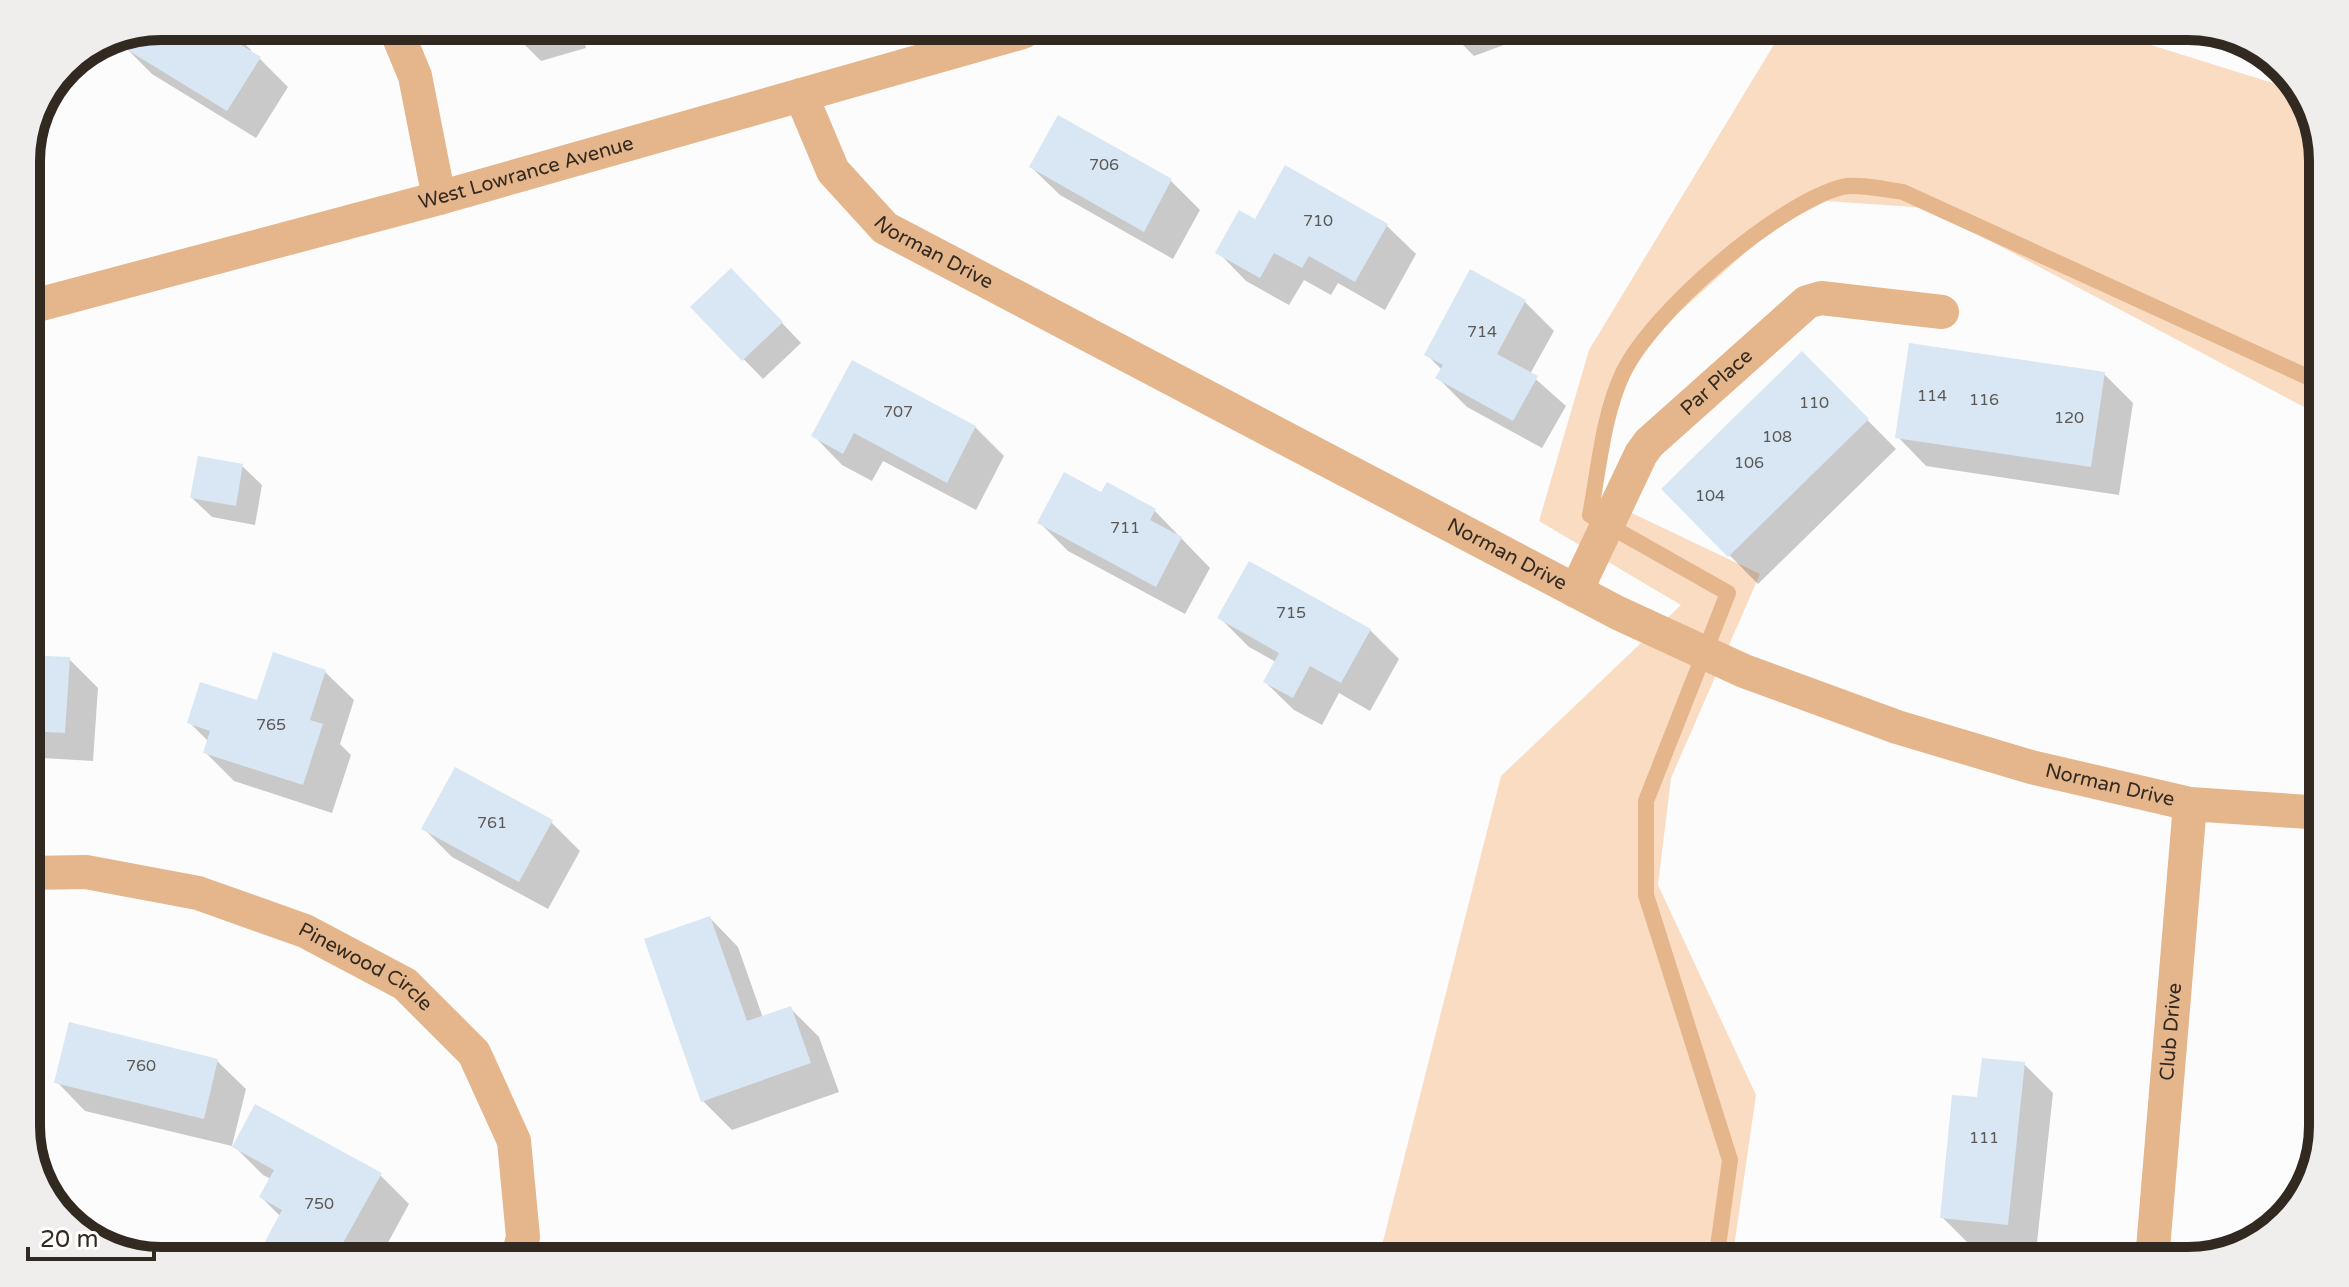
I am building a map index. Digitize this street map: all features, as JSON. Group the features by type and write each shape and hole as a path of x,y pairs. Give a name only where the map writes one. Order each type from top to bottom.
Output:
{"street":[{"path":"400,40 415,76 439,198"},
{"name":"West Lowrance Avenue","path":"40,304 439,198 995,40"},
{"name":"Norman Drive","path":"801,95 833,171 885,228 1576,591 1703,653 1897,727 2031,767 2190,804 2309,812"},
{"name":"Par Place","path":"1576,591 1649,443 1807,302 1821,298 1942,312"},
{"name":"Club Drive","path":"2153,1247 2190,804"},
{"name":"Pinewood Circle","path":"40,873 86,872 198,893 305,931 405,984 474,1053 514,1141 523,1237 520,1247"}],"lane":[{"path":"1718,1247 1730,1160 1646,895 1646,801 1728,593 1590,515 1614,393 1640,346 1700,278 1784,212 1844,186 1903,192 2309,378"}],"shaded area":[{"path":"1777,40 2135,40 2283,86 2305,129 2309,153 2309,410 1928,208 1826,201 1768,232 1621,365 1596,496 1760,574 1671,778 1658,885 1756,1095 1734,1247 1382,1247 1501,776 1681,605 1539,521 1589,350"}],"building":[{"path":"161,40 233,40 261,57 227,111 122,47"},
{"path":"1058,115 1172,179 1144,232 1029,167"},
{"path":"1285,165 1388,224 1355,282 1309,256 1302,268 1274,253 1260,278 1215,253 1239,210 1255,219"},
{"path":"731,268 783,322 742,361 690,307"},
{"path":"1470,269 1526,300 1497,354 1538,376 1513,421 1435,378 1443,365 1424,355"},
{"path":"1909,343 2105,372 2091,467 1895,438"},
{"path":"1802,351 1869,419 1728,557 1661,489"},
{"path":"852,360 976,426 947,483 854,433 843,454 811,436"},
{"path":"198,456 243,464 236,506 190,498"},
{"path":"1064,472 1101,492 1107,482 1156,509 1150,520 1182,537 1156,587 1037,523"},
{"path":"1249,561 1371,629 1341,683 1310,666 1293,698 1263,682 1279,653 1217,618"},
{"path":"273,652 326,670 310,720 323,724 303,785 203,753 210,731 187,723 200,682 257,700"},
{"path":"40,656 70,657 65,733 40,732"},
{"path":"455,767 553,820 519,882 421,829"},
{"path":"710,916 747,1021 791,1006 811,1063 701,1102 644,939"},
{"path":"69,1022 218,1059 204,1119 54,1083"},
{"path":"1982,1058 2025,1062 2008,1225 1940,1218 1952,1095 1977,1097"},
{"path":"255,1104 382,1173 341,1247 262,1247 282,1210 259,1197 274,1170 232,1147"}]}
